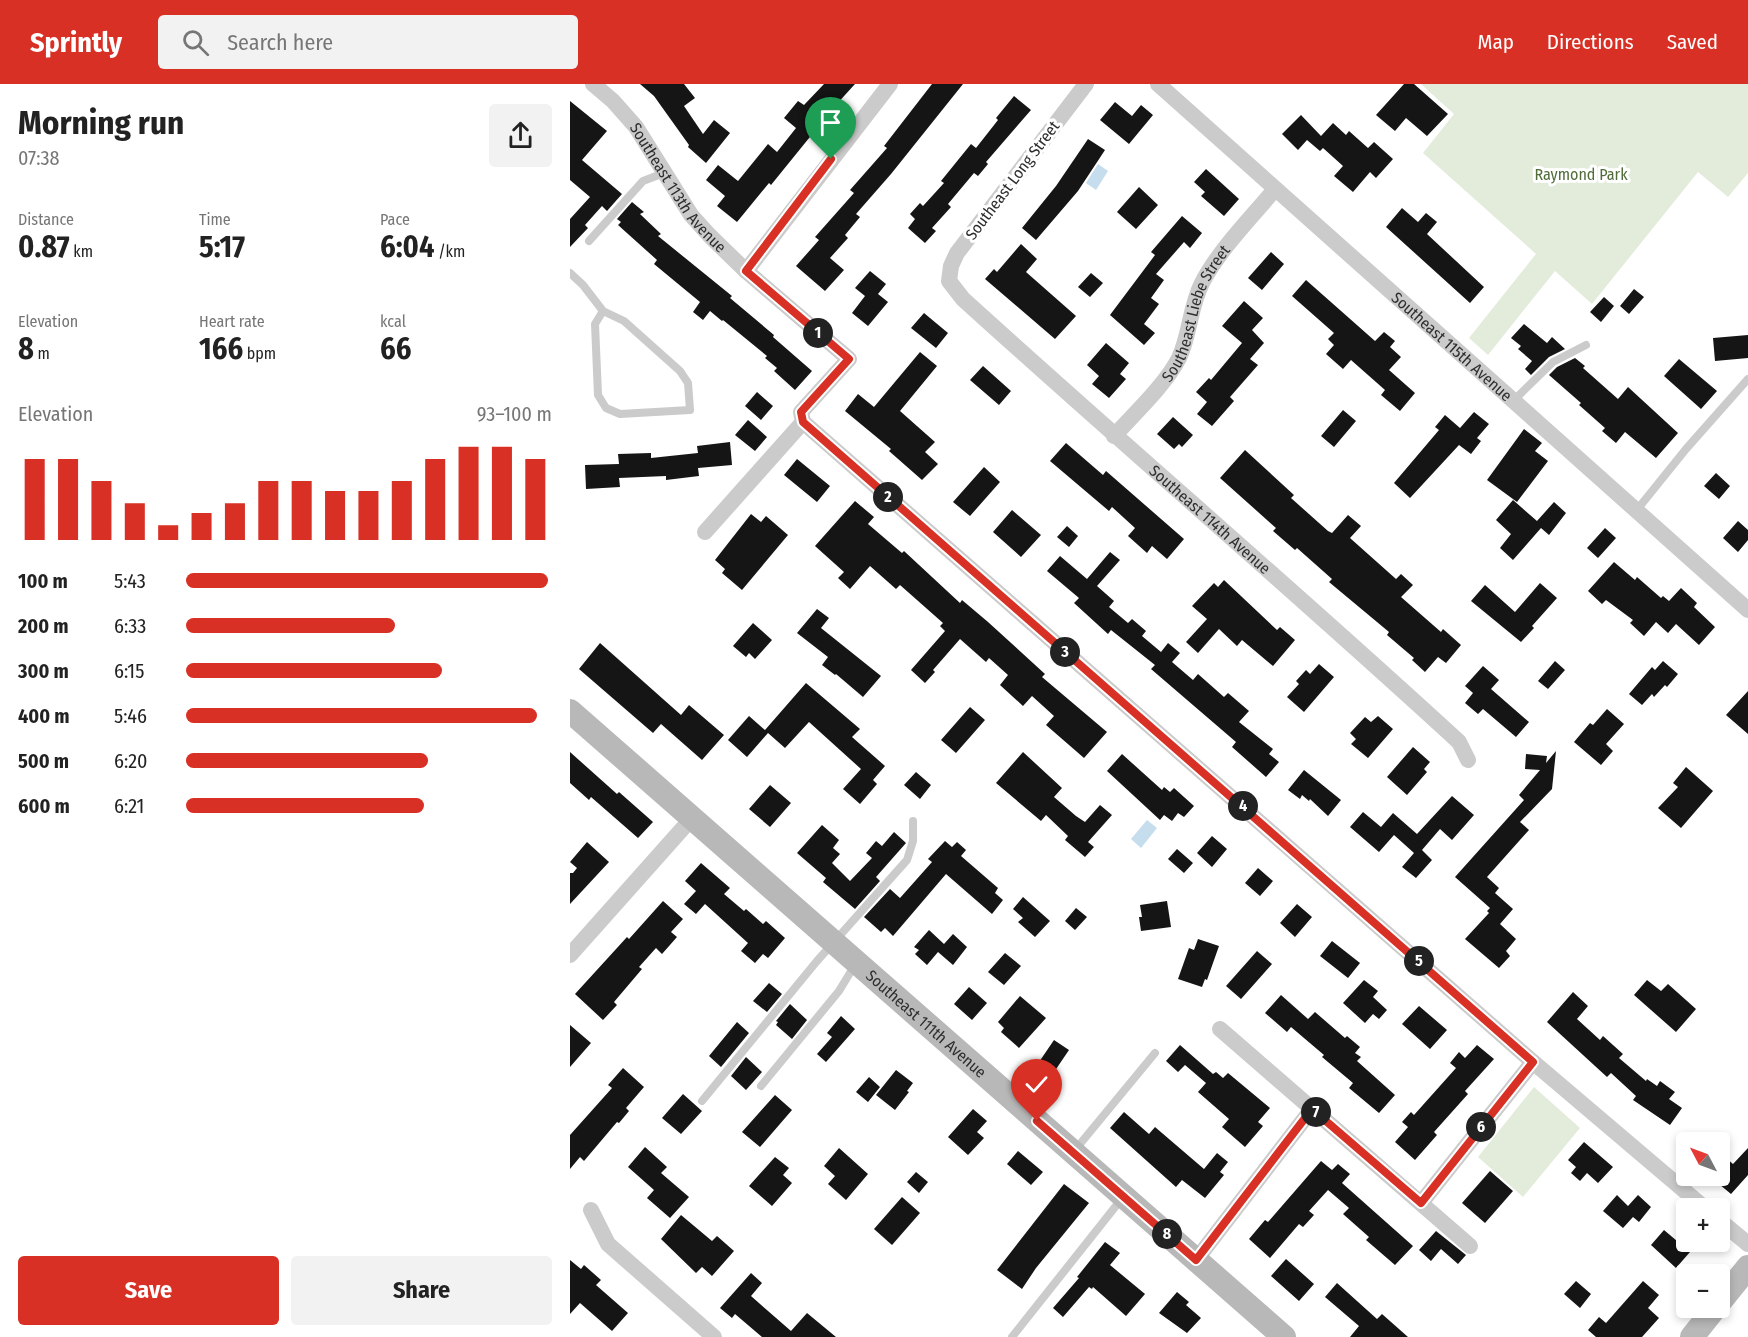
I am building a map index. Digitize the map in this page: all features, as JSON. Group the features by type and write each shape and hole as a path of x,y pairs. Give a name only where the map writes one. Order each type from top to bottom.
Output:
{"street":[{"name":"Southeast 113th Avenue","path":"594,84 636,127 691,215 709,236 746,271 849,359 801,412 803,422"},
{"path":"746,271 890,84"},
{"name":"Southeast Long Street","path":"949,281 951,266 957,253 1086,84"},
{"name":"Southeast 115th Avenue","path":"1158,84 1636,511 1746,605"},
{"name":"Southeast Liebe Street","path":"1114,436 1166,377 1178,359 1186,341 1201,284 1215,262 1275,189"},
{"name":"Southeast 114th Avenue","path":"949,281 963,298 1114,436 1459,742 1468,760"},
{"path":"705,532 803,422 1533,1062 1693,1198"},
{"name":"Southeast 111th Avenue","path":"570,711 1284,1337"},
{"path":"570,955 692,818"},
{"path":"1220,1029 1470,1246"},
{"path":"1421,1203 1533,1062"},
{"path":"1196,1260 1312,1109"},
{"path":"591,1210 608,1244 714,1337"},
{"path":"1730,1229 1748,1244"},
{"path":"1730,1289 1748,1267"},
{"path":"1692,1337 1707,1318"}],"lane":[{"path":"589,241 643,181 664,173"},
{"path":"570,273 583,285 603,311 624,321 680,371 688,383 690,410 620,414 606,408 598,395 595,324 603,311"},
{"path":"1513,401 1553,362 1586,345"},
{"path":"1636,511 1686,449 1748,379"},
{"path":"702,1101 834,943 907,860 913,841 913,821"},
{"path":"761,1086 839,991 856,963"},
{"path":"1073,1153 1155,1053"},
{"path":"1012,1337 1124,1197"}],"green space":[{"name":"Raymond Park","path":"1421,84 1748,84 1748,173 1728,197 1698,172 1592,304 1555,271 1488,355 1469,338 1536,254 1423,153 1454,114"},
{"path":"1534,1087 1580,1128 1523,1197 1478,1157"}],"water":[{"path":"1098,164 1108,171 1096,190 1086,183"},
{"path":"1147,820 1157,828 1141,848 1131,839"}],"building":[{"path":"640,84 684,84 695,98 684,106 703,134 714,120 730,133 706,163 688,147 689,145 654,96"},
{"path":"824,84 855,84 737,222 717,206 725,196 706,180 718,165 738,181 768,144 777,152 796,128 784,118 798,101 804,105"},
{"path":"932,84 963,84 856,214 860,217 845,235 848,238 830,258 844,270 825,291 796,266 819,240 815,237 854,193 850,190 887,148 884,146"},
{"path":"1404,84 1414,84 1448,114 1427,136 1406,118 1395,131 1376,115"},
{"path":"1014,96 1031,110 986,162 988,164 978,176 974,173 948,204 951,207 932,228 936,231 925,243 908,228 915,219 910,214 920,203 923,206 944,183 941,181 971,144 976,148"},
{"path":"570,101 607,131 582,160 622,194 607,211 602,206 585,225 588,228 570,247 570,219 590,197 570,180"},
{"path":"1115,102 1132,116 1141,105 1153,115 1129,144 1100,120"},
{"path":"1301,115 1321,136 1333,123 1346,135 1349,131 1368,148 1374,142 1393,159 1376,178 1370,172 1353,192 1334,176 1343,166 1323,148 1320,151 1307,140 1298,150 1282,134"},
{"path":"1088,139 1105,150 1078,191 1036,240 1022,228 1056,186"},
{"path":"1206,169 1239,199 1224,216 1201,196 1205,192 1194,182"},
{"path":"1139,187 1158,205 1136,229 1117,212"},
{"path":"632,202 644,212 640,214 661,234 658,236 732,296 730,298 812,371 795,390 774,371 777,368 765,358 767,356 723,320 710,311 703,320 693,312 700,302 654,264 657,260 618,225 621,222 617,219"},
{"path":"1402,208 1418,222 1426,213 1437,222 1427,234 1484,287 1470,303 1386,227"},
{"path":"1182,216 1202,233 1190,248 1184,242 1156,274 1164,280 1151,298 1159,304 1144,324 1155,333 1144,345 1110,315 1155,255 1151,252"},
{"path":"1021,244 1037,259 1026,272 1076,316 1055,339 985,279 994,269 997,272"},
{"path":"1271,252 1284,264 1262,290 1248,278"},
{"path":"870,271 886,284 878,294 888,302 868,326 852,313 865,296 855,288"},
{"path":"1091,273 1103,283 1090,297 1078,287"},
{"path":"1306,280 1375,341 1384,332 1395,341 1390,347 1401,357 1389,370 1415,393 1400,411 1381,395 1385,390 1351,360 1343,369 1326,354 1334,345 1328,339 1334,333 1292,296"},
{"path":"1634,289 1644,297 1629,314 1620,306"},
{"path":"1604,297 1614,306 1601,322 1590,312"},
{"path":"1244,301 1263,318 1252,330 1264,343 1250,359 1258,365 1230,397 1234,401 1212,426 1197,414 1207,402 1196,392 1209,378 1211,380 1242,343 1222,326"},
{"path":"924,313 948,333 936,348 911,328"},
{"path":"1524,324 1547,343 1552,337 1565,349 1549,357 1531,375 1525,369 1532,361 1518,349 1521,346 1511,338"},
{"path":"1748,335 1748,358 1715,361 1713,338"},
{"path":"1106,343 1129,363 1120,374 1126,379 1109,398 1092,384 1099,376 1087,365"},
{"path":"920,352 937,366 900,411 935,442 925,452 938,464 922,480 889,451 891,449 845,411 858,394 874,407"},
{"path":"1575,358 1618,399 1628,387 1678,433 1656,458 1625,432 1616,443 1602,431 1605,428 1579,405 1581,403 1549,375 1557,367"},
{"path":"1679,359 1717,391 1701,409 1664,376"},
{"path":"983,366 1011,391 999,405 970,380"},
{"path":"757,392 773,406 761,420 745,406"},
{"path":"1343,410 1356,421 1334,447 1321,436"},
{"path":"1474,412 1489,424 1477,438 1481,441 1471,454 1459,445 1410,498 1394,483 1439,430 1435,427 1445,415 1460,428"},
{"path":"1173,417 1193,435 1182,447 1179,444 1174,449 1157,434"},
{"path":"748,420 767,437 755,451 735,435"},
{"path":"1524,429 1542,443 1535,451 1548,461 1517,502 1487,480"},
{"path":"730,442 732,465 698,468 699,476 666,480 666,476 619,478 620,487 586,489 585,465 619,464 618,454 651,453 651,458 698,453 697,446"},
{"path":"1066,443 1103,475 1106,471 1184,539 1167,559 1152,546 1147,553 1128,536 1135,528 1112,507 1109,511 1050,461"},
{"path":"1245,450 1294,495 1291,498 1328,531 1332,533 1348,515 1361,526 1350,538 1396,579 1401,574 1413,585 1401,597 1441,632 1443,629 1461,645 1446,663 1438,657 1425,672 1412,660 1414,658 1387,635 1389,632 1329,582 1332,579 1297,548 1295,550 1273,531 1276,528 1220,478"},
{"path":"797,459 830,486 817,502 784,475"},
{"path":"984,467 1000,482 970,516 953,502"},
{"path":"1716,473 1730,486 1719,499 1704,486"},
{"path":"1513,500 1537,521 1554,502 1566,513 1549,535 1541,528 1513,560 1500,548 1511,534 1496,520"},
{"path":"855,501 874,517 868,524 902,553 904,551 960,603 962,600 988,622 1045,674 1042,677 1107,732 1084,758 1046,725 1054,716 1032,696 1023,706 1000,685 1008,675 989,658 986,662 960,639 933,670 935,672 925,683 911,670 945,631 940,626 943,623 900,585 896,589 870,566 850,589 838,578 844,572 815,546"},
{"path":"1012,510 1041,535 1021,557 993,532"},
{"path":"751,514 761,522 766,516 788,535 742,590 722,573 725,569 715,560"},
{"path":"1738,521 1748,530 1748,540 1738,552 1723,538"},
{"path":"1067,526 1078,536 1069,547 1057,537"},
{"path":"1605,528 1616,538 1598,558 1587,548"},
{"path":"1110,552 1120,560 1097,586 1114,601 1109,607 1128,623 1132,619 1146,631 1142,636 1161,652 1168,643 1180,653 1172,662 1193,680 1198,674 1224,697 1228,693 1249,711 1239,722 1273,749 1269,754 1279,762 1266,777 1232,747 1236,742 1151,669 1155,665 1111,630 1108,634 1074,603 1079,598 1047,571 1060,556 1087,579"},
{"path":"1614,562 1635,580 1637,577 1661,598 1663,596 1669,601 1681,588 1697,603 1694,607 1715,627 1699,645 1676,624 1668,633 1656,622 1644,636 1630,623 1633,620 1606,600 1602,604 1588,591"},
{"path":"1224,580 1277,630 1280,627 1295,640 1273,666 1242,640 1237,646 1219,629 1198,653 1186,642 1207,619 1192,606 1214,583 1218,587"},
{"path":"1540,583 1557,598 1521,642 1471,601 1485,585 1515,612"},
{"path":"817,609 829,618 821,628 881,676 863,697 822,665 828,657 797,633"},
{"path":"753,623 772,640 755,659 749,653 746,657 733,646"},
{"path":"600,643 681,715 689,705 724,735 702,760 661,724 653,733 579,669"},
{"path":"1555,661 1565,670 1548,689 1538,681"},
{"path":"1663,661 1678,674 1667,687 1665,685 1654,697 1652,694 1642,705 1629,694 1652,667 1655,670"},
{"path":"1319,664 1334,677 1304,712 1287,697 1299,684 1296,681 1306,670 1310,674"},
{"path":"1483,666 1499,680 1491,689 1529,722 1516,737 1483,709 1478,714 1465,703 1473,693 1465,686"},
{"path":"806,683 860,729 852,737 885,766 873,780 877,784 860,804 843,789 861,769 809,722 785,748 768,733 747,757 728,740 749,716 765,730"},
{"path":"1748,691 1748,734 1726,715"},
{"path":"970,707 985,720 956,753 941,740"},
{"path":"1607,709 1624,724 1606,744 1613,751 1601,765 1574,742 1590,723 1593,725"},
{"path":"1378,716 1393,729 1368,758 1351,744 1356,739 1350,733 1365,717 1371,722"},
{"path":"1413,747 1430,762 1424,769 1427,772 1407,795 1387,777"},
{"path":"1556,751 1552,789 1520,822 1529,830 1487,877 1499,888 1495,893 1513,909 1500,924 1516,939 1506,951 1510,956 1499,968 1465,939 1489,913 1487,911 1490,908 1455,877 1524,800 1519,795 1540,770 1525,769 1526,754 1547,756 1546,763"},
{"path":"570,752 617,794 619,792 653,822 638,838 591,797 589,800 570,783"},
{"path":"1023,752 1062,788 1054,797 1076,816 1085,822 1100,805 1112,815 1088,842 1094,847 1085,857 1065,840 1068,836 1046,815 1041,821 996,783"},
{"path":"1122,754 1162,790 1164,787 1170,792 1174,788 1194,806 1184,817 1178,813 1172,821 1164,815 1160,820 1107,771"},
{"path":"1686,767 1713,791 1681,828 1658,808 1678,787 1673,783"},
{"path":"1304,770 1341,800 1328,816 1310,799 1309,801 1302,795 1300,799 1288,790"},
{"path":"916,772 931,785 920,799 904,785"},
{"path":"770,785 791,803 770,827 749,809"},
{"path":"1452,796 1474,815 1452,840 1440,829 1422,850 1432,860 1416,878 1402,867 1414,853 1394,835 1379,852 1350,827 1363,812 1381,827 1393,813 1417,834"},
{"path":"822,825 839,840 833,848 840,854 832,863 850,881 872,858 866,853 876,841 882,846 894,832 906,843 876,877 880,881 855,909 823,882 826,878 797,853"},
{"path":"1212,836 1227,849 1212,867 1197,853"},
{"path":"945,841 952,847 957,842 966,850 961,856 998,888 995,893 1003,900 992,914 946,874 893,936 885,928 881,932 864,917 890,889 900,898 932,862 928,859"},
{"path":"587,842 609,862 570,904 570,873 577,868 570,862"},
{"path":"1177,849 1193,863 1184,873 1168,859"},
{"path":"701,863 730,888 724,894 763,924 766,921 785,938 768,958 763,954 755,963 741,951 748,943 705,904 696,914 684,904 696,891 685,881"},
{"path":"1258,868 1273,881 1260,896 1245,883"},
{"path":"1023,897 1050,921 1035,937 1018,922 1023,918 1013,909"},
{"path":"663,901 683,919 671,932 677,937 662,954 656,948 639,967 642,969 614,1002 617,1005 603,1020 575,994"},
{"path":"1167,901 1171,927 1141,931 1140,905"},
{"path":"1297,904 1312,917 1295,937 1280,923"},
{"path":"1076,908 1087,917 1075,930 1065,921"},
{"path":"929,930 944,944 953,934 967,947 953,965 938,952 927,965 915,954 919,950 914,947"},
{"path":"1198,939 1219,946 1207,980 1205,979 1202,987 1178,979 1189,948 1194,950"},
{"path":"1332,941 1360,963 1348,978 1320,956"},
{"path":"1257,951 1272,964 1241,999 1226,986"},
{"path":"1005,953 1021,966 1004,985 988,972"},
{"path":"1364,980 1378,991 1373,997 1387,1010 1379,1019 1373,1014 1365,1023 1343,1003"},
{"path":"1647,980 1661,991 1668,984 1696,1009 1676,1032 1634,995"},
{"path":"769,983 782,994 767,1012 753,1001"},
{"path":"969,987 987,1003 972,1020 954,1004"},
{"path":"1573,992 1588,1006 1577,1019 1600,1040 1603,1036 1623,1054 1619,1058 1646,1081 1647,1079 1657,1086 1660,1081 1675,1092 1669,1099 1682,1108 1670,1125 1633,1100 1636,1096 1611,1073 1607,1077 1547,1022"},
{"path":"1281,995 1308,1019 1315,1012 1345,1038 1347,1036 1360,1047 1355,1053 1361,1057 1357,1061 1395,1095 1379,1113 1349,1088 1353,1083 1322,1057 1324,1055 1291,1027 1287,1032 1265,1013"},
{"path":"1020,996 1046,1018 1019,1048 1001,1032 1004,1028 998,1022"},
{"path":"790,1004 807,1020 792,1039 776,1025 778,1022 776,1021"},
{"path":"1419,1006 1447,1030 1430,1049 1402,1024"},
{"path":"841,1016 855,1029 826,1062 817,1054 832,1037 827,1033"},
{"path":"737,1022 749,1033 721,1067 709,1056"},
{"path":"570,1025 591,1043 570,1067"},
{"path":"1054,1040 1069,1050 1052,1075 1037,1065"},
{"path":"1180,1045 1213,1074 1216,1072 1223,1078 1228,1073 1270,1108 1258,1122 1263,1126 1245,1147 1222,1127 1229,1119 1198,1092 1206,1083 1185,1065 1178,1072 1166,1061"},
{"path":"1477,1045 1494,1059 1465,1091 1468,1094 1434,1132 1437,1135 1415,1160 1395,1142 1408,1127 1402,1122 1411,1112 1414,1115 1456,1068 1450,1063 1459,1052 1465,1058"},
{"path":"746,1057 762,1072 746,1090 731,1076"},
{"path":"623,1068 644,1087 626,1108 629,1111 619,1123 617,1122 584,1161 580,1157 570,1169 570,1135 612,1088 608,1085"},
{"path":"896,1070 913,1083 895,1110 876,1095"},
{"path":"869,1077 880,1087 868,1102 856,1092"},
{"path":"683,1094 702,1111 681,1134 662,1118"},
{"path":"775,1095 792,1110 760,1147 742,1132"},
{"path":"973,1109 987,1121 977,1132 984,1138 968,1155 948,1137"},
{"path":"1124,1112 1149,1134 1155,1127 1204,1169 1217,1153 1228,1162 1220,1172 1224,1175 1205,1198 1182,1180 1176,1187 1110,1128"},
{"path":"1584,1142 1613,1167 1598,1183 1587,1173 1580,1181 1571,1173 1576,1167 1568,1160"},
{"path":"645,1147 667,1167 661,1173 689,1197 670,1218 647,1198 654,1190 628,1167"},
{"path":"839,1148 868,1174 846,1200 828,1184 835,1176 824,1166"},
{"path":"1748,1148 1748,1175 1731,1194 1721,1186 1730,1186 1730,1161 1733,1164"},
{"path":"1018,1151 1043,1172 1031,1185 1007,1164"},
{"path":"775,1157 789,1168 783,1175 792,1183 772,1206 749,1186"},
{"path":"1321,1161 1332,1170 1338,1164 1350,1174 1342,1183 1413,1246 1395,1265 1366,1240 1369,1237 1343,1214 1349,1208 1328,1190 1309,1211 1314,1215 1303,1227 1299,1224 1270,1258 1249,1239 1265,1220 1268,1222"},
{"path":"1490,1171 1513,1191 1485,1223 1462,1203"},
{"path":"916,1172 928,1182 919,1193 907,1182"},
{"path":"1064,1184 1089,1203 1036,1268 1022,1289 997,1270"},
{"path":"1617,1195 1628,1206 1638,1195 1651,1207 1639,1222 1633,1217 1623,1228 1603,1211"},
{"path":"902,1197 920,1213 892,1245 874,1229"},
{"path":"681,1215 712,1241 717,1236 734,1251 712,1276 702,1267 696,1273 661,1239"},
{"path":"1664,1230 1676,1240 1676,1252 1690,1252 1680,1264 1676,1264 1676,1268 1651,1245"},
{"path":"1436,1231 1466,1255 1458,1264 1441,1249 1431,1261 1419,1250"},
{"path":"1105,1242 1120,1253 1110,1265 1145,1294 1126,1316 1093,1287 1092,1289 1089,1287 1063,1317 1053,1308 1079,1278 1077,1277"},
{"path":"1286,1259 1314,1284 1299,1301 1271,1276"},
{"path":"570,1260 581,1269 584,1265 601,1280 596,1285 628,1313 612,1331 580,1303 570,1314"},
{"path":"751,1273 762,1283 751,1296 791,1331 807,1313 836,1337 762,1337 735,1314 732,1318 720,1308"},
{"path":"1576,1281 1591,1294 1580,1308 1564,1294"},
{"path":"1643,1281 1659,1295 1648,1308 1659,1318 1642,1337 1596,1337 1588,1330 1599,1317 1606,1323"},
{"path":"1337,1283 1377,1319 1382,1314 1408,1337 1350,1337 1359,1326 1325,1297"},
{"path":"1177,1292 1189,1302 1186,1305 1201,1318 1187,1333 1159,1313"}],"route":[{"path":"831,159 746,271 849,359 801,412 803,422 1533,1062 1421,1203 1312,1109 1196,1260 1037,1121"}]}
